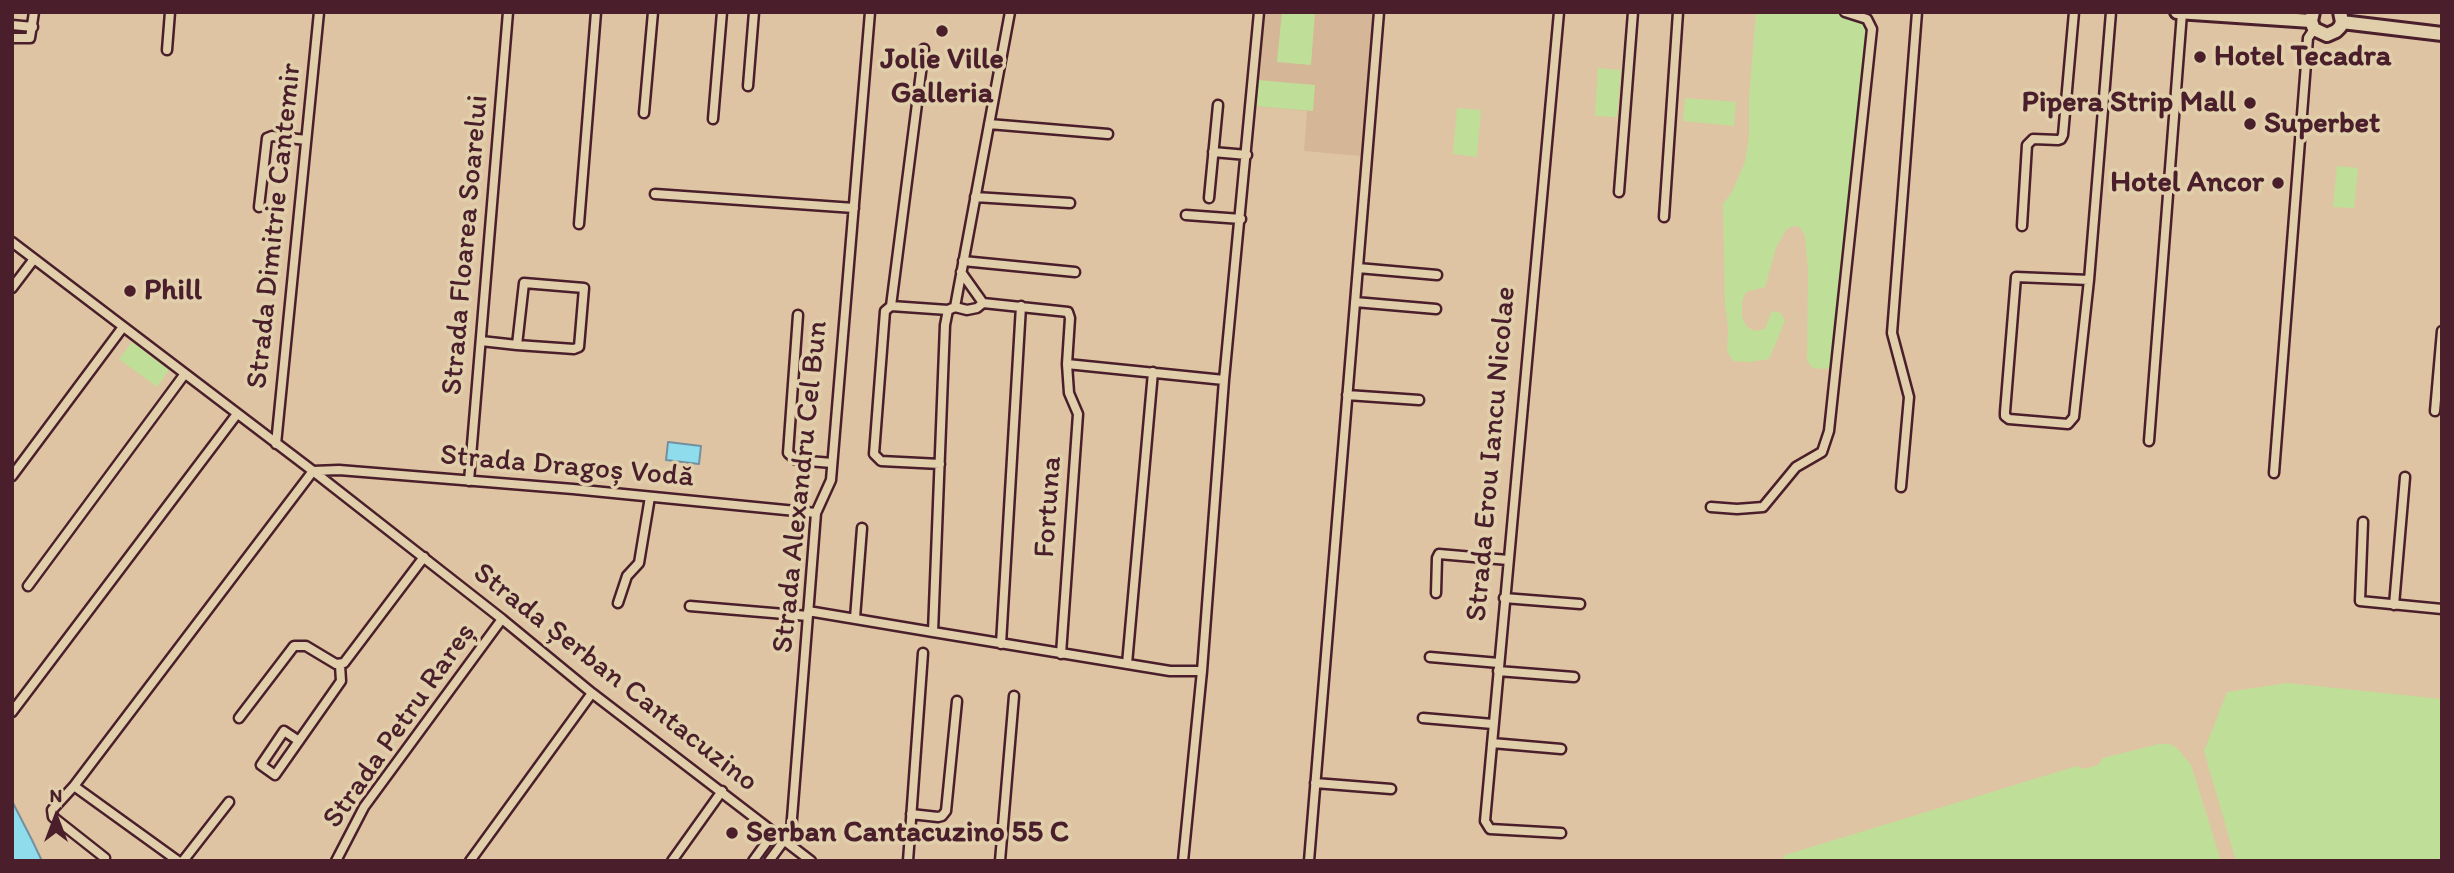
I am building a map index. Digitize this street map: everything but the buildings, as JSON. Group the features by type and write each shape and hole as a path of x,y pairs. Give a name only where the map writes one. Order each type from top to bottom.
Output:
{"street":[{"path":"12,38 30,38 34,12"},
{"path":"167,50 170,12"},
{"name":"Strada Dimitrie Cantemir","path":"276,444 319,12"},
{"name":"Strada Floarea Soarelui","path":"469,481 508,12"},
{"path":"579,224 596,12"},
{"path":"644,113 653,12"},
{"path":"713,118 722,12"},
{"path":"748,86 754,12"},
{"name":"Strada Alexandru Cel Bun","path":"784,840 791,831 816,513 831,480 870,12"},
{"path":"933,632 945,325 961,272 1010,12"},
{"path":"1183,861 1259,12"},
{"path":"1309,861 1379,12"},
{"name":"Strada Erou Iancu Nicolae","path":"1559,12 1485,821 1490,829 1561,833"},
{"path":"1619,191 1633,12"},
{"path":"1664,217 1678,12"},
{"path":"1711,507 1763,507 1796,467 1822,452 1829,431 1872,29 1867,19 1846,12"},
{"path":"1901,487 1909,397 1892,333 1917,12"},
{"path":"2022,226 2027,145 2033,139 2057,140 2063,135 2074,12"},
{"path":"2088,280 2016,277 2005,412 2009,419 2068,424 2072,422 2088,280 2111,12"},
{"path":"2149,441 2180,13 2313,21"},
{"path":"2313,21 2322,35 2332,34 2340,27 2341,17 2442,34"},
{"path":"2274,473 2308,37 2313,21"},
{"path":"12,25 33,27"},
{"path":"891,306 924,50"},
{"path":"1209,198 1218,105"},
{"path":"989,124 1108,134"},
{"path":"259,207 267,138 272,136 306,140"},
{"path":"1213,152 1247,155"},
{"path":"654,194 854,208"},
{"path":"975,197 1070,203"},
{"path":"1186,215 1241,219"},
{"name":"Strada Șerban Cantacuzino","path":"12,242 313,471 592,693 811,861"},
{"path":"12,288 34,259"},
{"path":"963,261 1075,272"},
{"path":"1357,268 1437,275"},
{"path":"961,272 982,303"},
{"path":"481,341 517,345 574,349 579,347 584,288 524,284 517,345"},
{"path":"1355,302 1436,309"},
{"path":"940,464 881,461 874,454 885,311 891,306 967,310 977,308 982,303 1021,306 1000,644"},
{"name":"Fortuna","path":"1021,306 1068,312 1070,318 1067,364 1069,393 1078,414 1061,654"},
{"path":"798,315 788,453 796,460 832,463"},
{"path":"12,476 123,327"},
{"path":"2435,411 2442,331"},
{"path":"1067,364 1224,380"},
{"path":"1127,664 1153,372"},
{"path":"28,586 184,375"},
{"path":"1347,395 1419,400"},
{"path":"12,712 237,414"},
{"name":"Strada Dragoș Vodă","path":"313,471 339,470 816,513"},
{"path":"105,858 51,814 313,471"},
{"path":"2394,605 2405,477"},
{"path":"618,603 626,576 639,562 650,496"},
{"path":"2362,522 2360,601 2442,610"},
{"path":"855,618 862,528"},
{"path":"1436,593 1439,554 1508,560"},
{"path":"299,741 284,731 261,765 275,775 299,741 341,681 341,666 424,557"},
{"path":"1504,598 1580,604"},
{"path":"690,606 855,618 1170,671 1202,671"},
{"name":"Strada Petru Rareș","path":"336,861 365,807 502,619"},
{"path":"239,718 294,646 306,646 341,666"},
{"path":"908,861 923,653"},
{"path":"1430,657 1574,677"},
{"path":"470,861 592,693"},
{"path":"1000,861 1014,696"},
{"path":"911,814 938,817 946,811 957,701"},
{"path":"1423,718 1493,724"},
{"path":"1492,743 1561,749"},
{"path":"1315,783 1391,789"},
{"path":"74,786 176,860 229,802"},
{"path":"671,861 722,791"},
{"path":"753,861 774,832"},
{"path":"769,861 784,840"}],"shaded area":[{"path":"1262,12 1373,12 1361,156 1304,151 1307,111 1255,106"}],"green space":[{"path":"1282,12 1315,12 1311,65 1277,62"},
{"path":"1756,12 1871,12 1833,361 1829,368 1824,369 1813,368 1807,361 1808,270 1805,236 1800,227 1793,226 1786,230 1776,248 1765,287 1746,292 1742,301 1742,317 1747,327 1755,331 1765,329 1772,311 1781,313 1785,321 1769,359 1733,361 1727,351 1723,204 1732,192 1745,162"},
{"path":"1598,68 1621,70 1617,117 1595,116"},
{"path":"1257,80 1315,85 1313,111 1255,106"},
{"path":"1685,98 1736,102 1734,126 1683,121"},
{"path":"1457,108 1481,110 1477,157 1453,154"},
{"path":"2337,166 2358,168 2354,208 2333,207"},
{"path":"132,342 169,370 157,387 119,359"},
{"path":"2287,683 2442,699 2442,861 2236,861 2204,751 2227,692"},
{"path":"2159,744 2170,744 2177,748 2191,765 2221,861 1782,861 1785,855 2077,766 2084,769 2098,765 2103,758"}],"water":[{"path":"668,442 701,446 699,464 666,460"},
{"path":"12,801 32,840 42,861 12,861"}],"place":[{"name":"Jolie Ville Galleria","path":"942,31"},
{"name":"Hotel Tecadra","path":"2200,57"},
{"name":"Pipera Strip Mall","path":"2250,103"},
{"name":"Superbet","path":"2250,124"},
{"name":"Hotel Ancor","path":"2278,183"},
{"name":"Phill","path":"130,291"},
{"name":"Serban Cantacuzino 55 C","path":"732,833"}]}
